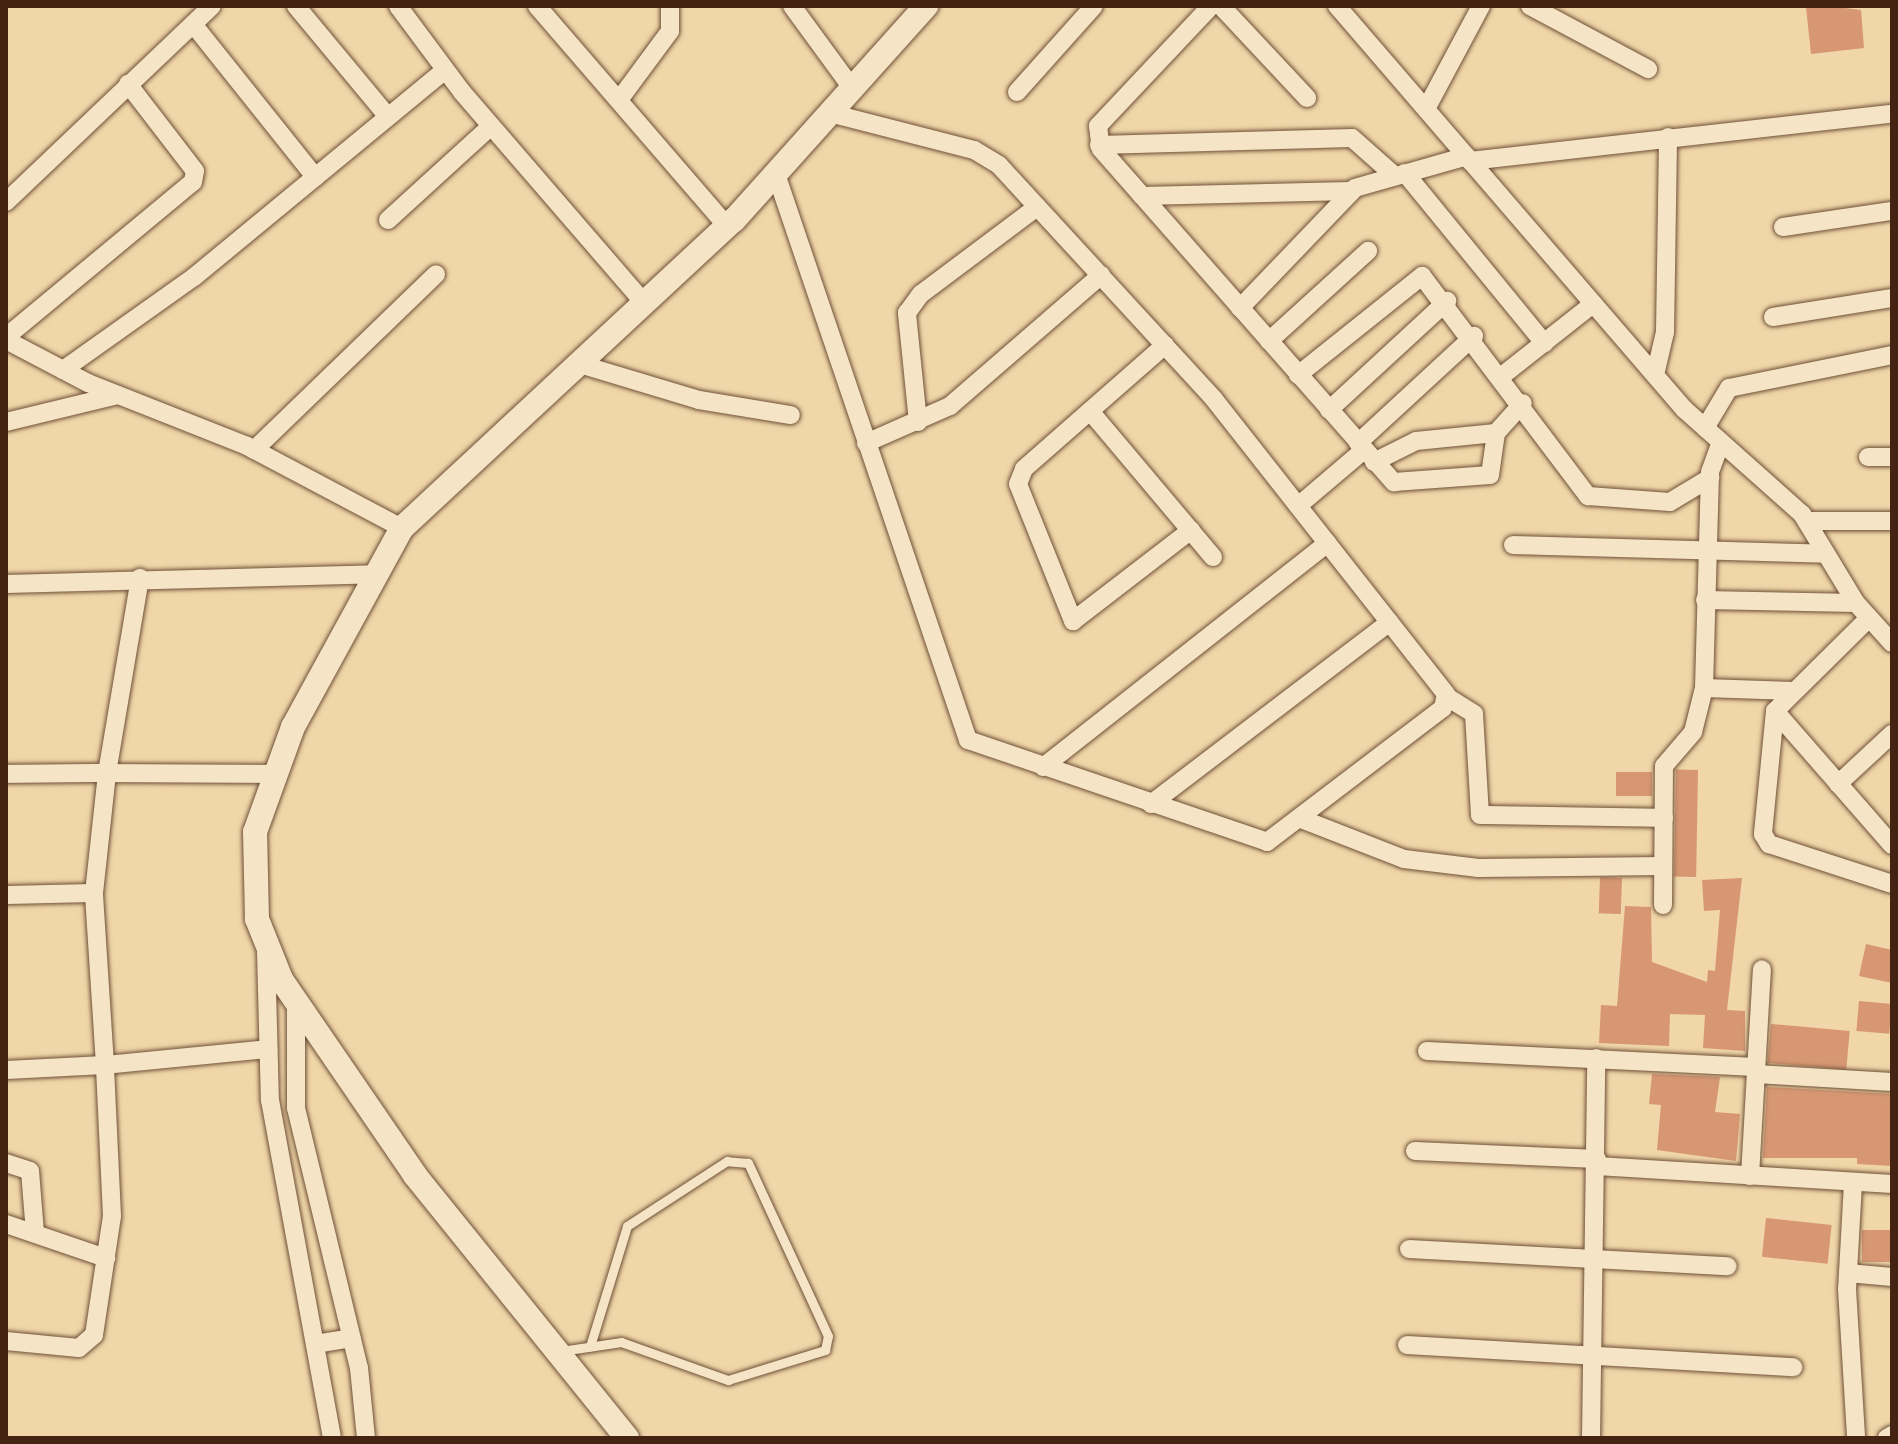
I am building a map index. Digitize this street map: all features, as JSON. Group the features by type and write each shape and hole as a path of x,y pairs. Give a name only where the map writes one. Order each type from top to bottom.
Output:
{"street":[{"path":"6,202 212,6"},
{"path":"296,6 388,117"},
{"path":"398,6 491,126 643,302"},
{"path":"537,6 727,226"},
{"path":"619,100 670,31 670,6"},
{"path":"792,6 852,88"},
{"path":"627,1438 553,1352 415,1175 296,1002 257,919 255,832 293,727 402,528 576,363 727,226 926,6"},
{"path":"1017,92 1094,6"},
{"path":"1211,6 1098,126 1099,145 1365,452 1402,484 1486,477 1496,433 1523,403"},
{"path":"1221,6 1307,98"},
{"path":"1337,6 1655,375 1705,428 1807,521 1856,603 1892,643"},
{"path":"1426,109 1481,6"},
{"path":"1530,6 1648,69"},
{"path":"193,24 315,177"},
{"path":"63,370 315,177 445,70"},
{"path":"128,84 195,171 193,182 6,338 63,370 118,395 254,450 402,528"},
{"path":"830,113 984,154 1101,275 1165,345 1298,506 1447,697 1474,714 1480,815 1664,818"},
{"path":"1142,196 1350,191 1400,175 1469,159 1892,114"},
{"path":"388,220 491,126"},
{"path":"1655,375 1665,332 1668,137"},
{"path":"1099,145 1352,138 1400,175 1544,343"},
{"path":"776,174 963,734 1043,767 1261,842 1282,838 1443,708 1447,697"},
{"path":"1240,308 1350,191"},
{"path":"918,422 907,313 921,294 1037,207"},
{"path":"1783,227 1892,211"},
{"path":"1269,341 1368,251"},
{"path":"254,450 436,274"},
{"path":"866,443 950,406 1101,275"},
{"path":"1298,375 1414,277 1429,278 1503,375 1588,496 1670,502 1710,478"},
{"path":"1773,317 1892,298"},
{"path":"1329,410 1447,301"},
{"path":"1503,375 1593,304"},
{"path":"1298,506 1365,452 1474,336"},
{"path":"1165,345 1024,469 1018,484 1069,618 1084,618 1191,530"},
{"path":"1705,428 1729,388 1892,355"},
{"path":"576,363 699,400 791,415"},
{"path":"6,422 118,395"},
{"path":"1090,411 1213,557"},
{"path":"1365,452 1416,441 1496,433"},
{"path":"1663,905 1664,766 1693,732 1704,688 1710,478 1721,442"},
{"path":"1868,457 1892,457"},
{"path":"1807,521 1892,521"},
{"path":"1043,767 1328,543"},
{"path":"1513,545 1826,554"},
{"path":"6,584 376,574"},
{"path":"6,1341 79,1348 91,1342 106,1258 112,1216 94,893 107,773 140,578"},
{"path":"1705,600 1856,603"},
{"path":"1869,618 1775,711 1767,730 1765,840 1892,884"},
{"path":"1151,804 1390,622"},
{"path":"1704,688 1793,691"},
{"path":"1775,711 1892,845"},
{"path":"1838,784 1892,734"},
{"path":"6,774 276,774"},
{"path":"1304,820 1404,859 1478,868 1663,866"},
{"path":"6,895 94,893"},
{"path":"266,942 268,1049 298,1279 315,1344 332,1438"},
{"path":"1750,1176 1762,969"},
{"path":"296,1002 296,1108 352,1338 366,1438"},
{"path":"6,1070 105,1065 268,1049"},
{"path":"1427,1051 1596,1058 1892,1082"},
{"path":"1591,1438 1596,1058"},
{"path":"1415,1151 1892,1184"},
{"path":"6,1163 30,1171 35,1233"},
{"path":"1853,1183 1848,1273 1856,1438"},
{"path":"6,1224 106,1258"},
{"path":"1409,1249 1728,1266"},
{"path":"1848,1273 1892,1277"},
{"path":"315,1344 352,1338"},
{"path":"1407,1345 1793,1367"}],"lane":[{"path":"553,1352 621,1342 728,1380 825,1350 828,1336 748,1163 727,1161 627,1226 590,1346"}],"building":[{"path":"1806,7 1861,10 1864,48 1811,54"},
{"path":"1676,770 1698,770 1696,877 1674,877"},
{"path":"1616,772 1652,772 1652,796 1616,796"},
{"path":"1600,877 1622,878 1621,914 1599,913"},
{"path":"1742,878 1727,1010 1745,1011 1745,1051 1703,1048 1705,1015 1670,1014 1669,1046 1599,1043 1601,1005 1617,1006 1625,906 1651,907 1652,962 1707,982 1708,970 1715,971 1720,910 1704,911 1702,880"},
{"path":"1866,944 1892,950 1892,983 1859,976"},
{"path":"1859,1001 1892,1004 1889,1034 1856,1031"},
{"path":"1771,1024 1850,1031 1846,1070 1768,1063"},
{"path":"1652,1074 1720,1077 1715,1112 1740,1114 1736,1161 1657,1150 1661,1105 1649,1104"},
{"path":"1767,1087 1892,1094 1892,1166 1857,1164 1857,1158 1763,1158"},
{"path":"1766,1218 1832,1225 1828,1264 1762,1257"},
{"path":"1862,1230 1892,1230 1892,1262 1862,1262"}]}
